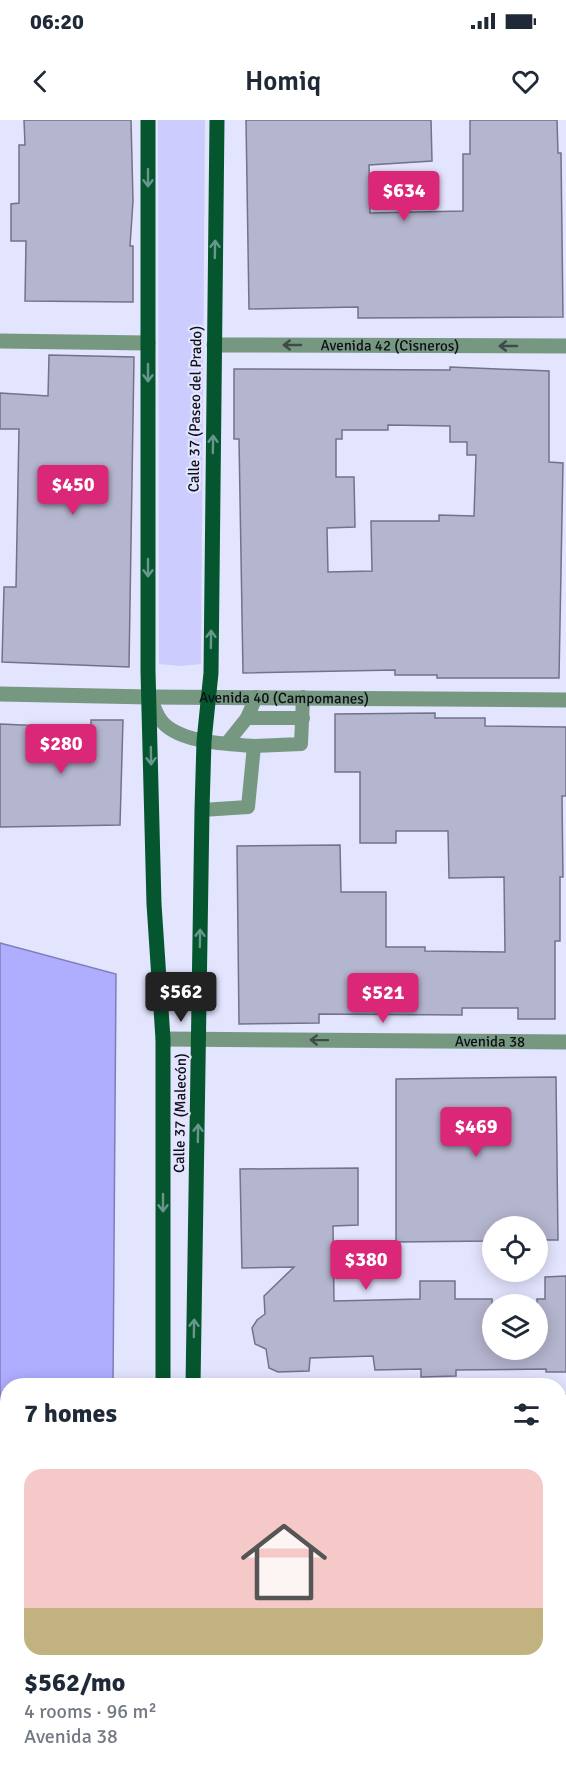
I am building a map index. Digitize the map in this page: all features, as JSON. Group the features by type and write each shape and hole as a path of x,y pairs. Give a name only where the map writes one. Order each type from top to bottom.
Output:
{"main road":[{"path":"148,120 150,698"},
{"name":"Calle 37 (Paseo del Prado)","path":"208,698 217,120"},
{"name":"Calle 37 (Malecón)","path":"150,698 154,904 163,1039 163,1378"},
{"name":"Calle 37 (Malecón)","path":"193,1378 202,810 208,698"}],"street":[{"path":"0,341 148,343"},
{"name":"Avenida 42 (Cisneros)","path":"214,345 566,346"},
{"name":"Avenida 40 (Campomanes)","path":"0,694 150,698 566,700"},
{"name":"Avenida 38","path":"163,1039 566,1042"}],"lane":[{"path":"227,743 247,718 256,697"},
{"path":"150,698 161,721 186,736 204,741 254,746 301,744 303,697"},
{"path":"247,718 303,718"},
{"path":"202,810 248,807 254,746"}],"shaded area":[{"path":"158,120 205,120 201,664 181,666 159,664"},
{"path":"0,943 116,974 113,1378 0,1378"}],"building":[{"path":"24,120 131,120 133,201 130,246 133,246 133,302 25,301 26,241 11,241 11,204 19,203 19,145 25,145"},
{"path":"246,120 431,120 432,161 369,165 370,213 463,211 463,154 470,154 470,120 557,120 558,153 561,153 563,317 358,318 358,307 249,309"},
{"path":"49,355 134,357 129,667 2,662 4,587 16,587 19,429 0,429 0,393 48,396"},
{"path":"450,367 549,371 549,462 563,463 559,678 437,678 437,675 395,675 395,670 243,673 239,439 234,439 234,369 450,370","holes":["388,425 450,426 450,442 467,442 467,455 476,455 474,516 439,515 439,521 371,521 372,571 328,572 327,528 355,527 354,477 336,477 336,439 342,439 342,430 388,430"]},
{"path":"435,713 435,718 485,718 485,726 566,727 566,796 562,796 563,877 560,877 560,941 555,941 555,1019 518,1019 518,1008 462,1008 462,1015 319,1014 319,1023 239,1024 237,846 340,845 341,892 386,892 386,947 425,947 425,951 505,952 504,877 449,878 448,831 396,831 396,843 360,843 360,772 335,772 335,714"},
{"path":"91,720 123,720 120,825 0,827 0,724 91,728"},
{"path":"556,1077 558,1240 548,1240 548,1216 482,1216 482,1241 396,1242 396,1079"},
{"path":"358,1168 358,1225 333,1226 334,1301 420,1299 420,1281 455,1281 455,1299 482,1299 482,1360 548,1360 548,1294 545,1294 545,1282 548,1282 548,1277 566,1276 566,1372 546,1372 546,1369 456,1370 456,1376 421,1377 421,1369 375,1370 373,1356 310,1358 309,1371 278,1372 269,1368 266,1349 255,1344 252,1328 265,1314 264,1296 294,1267 242,1268 240,1169"}]}
